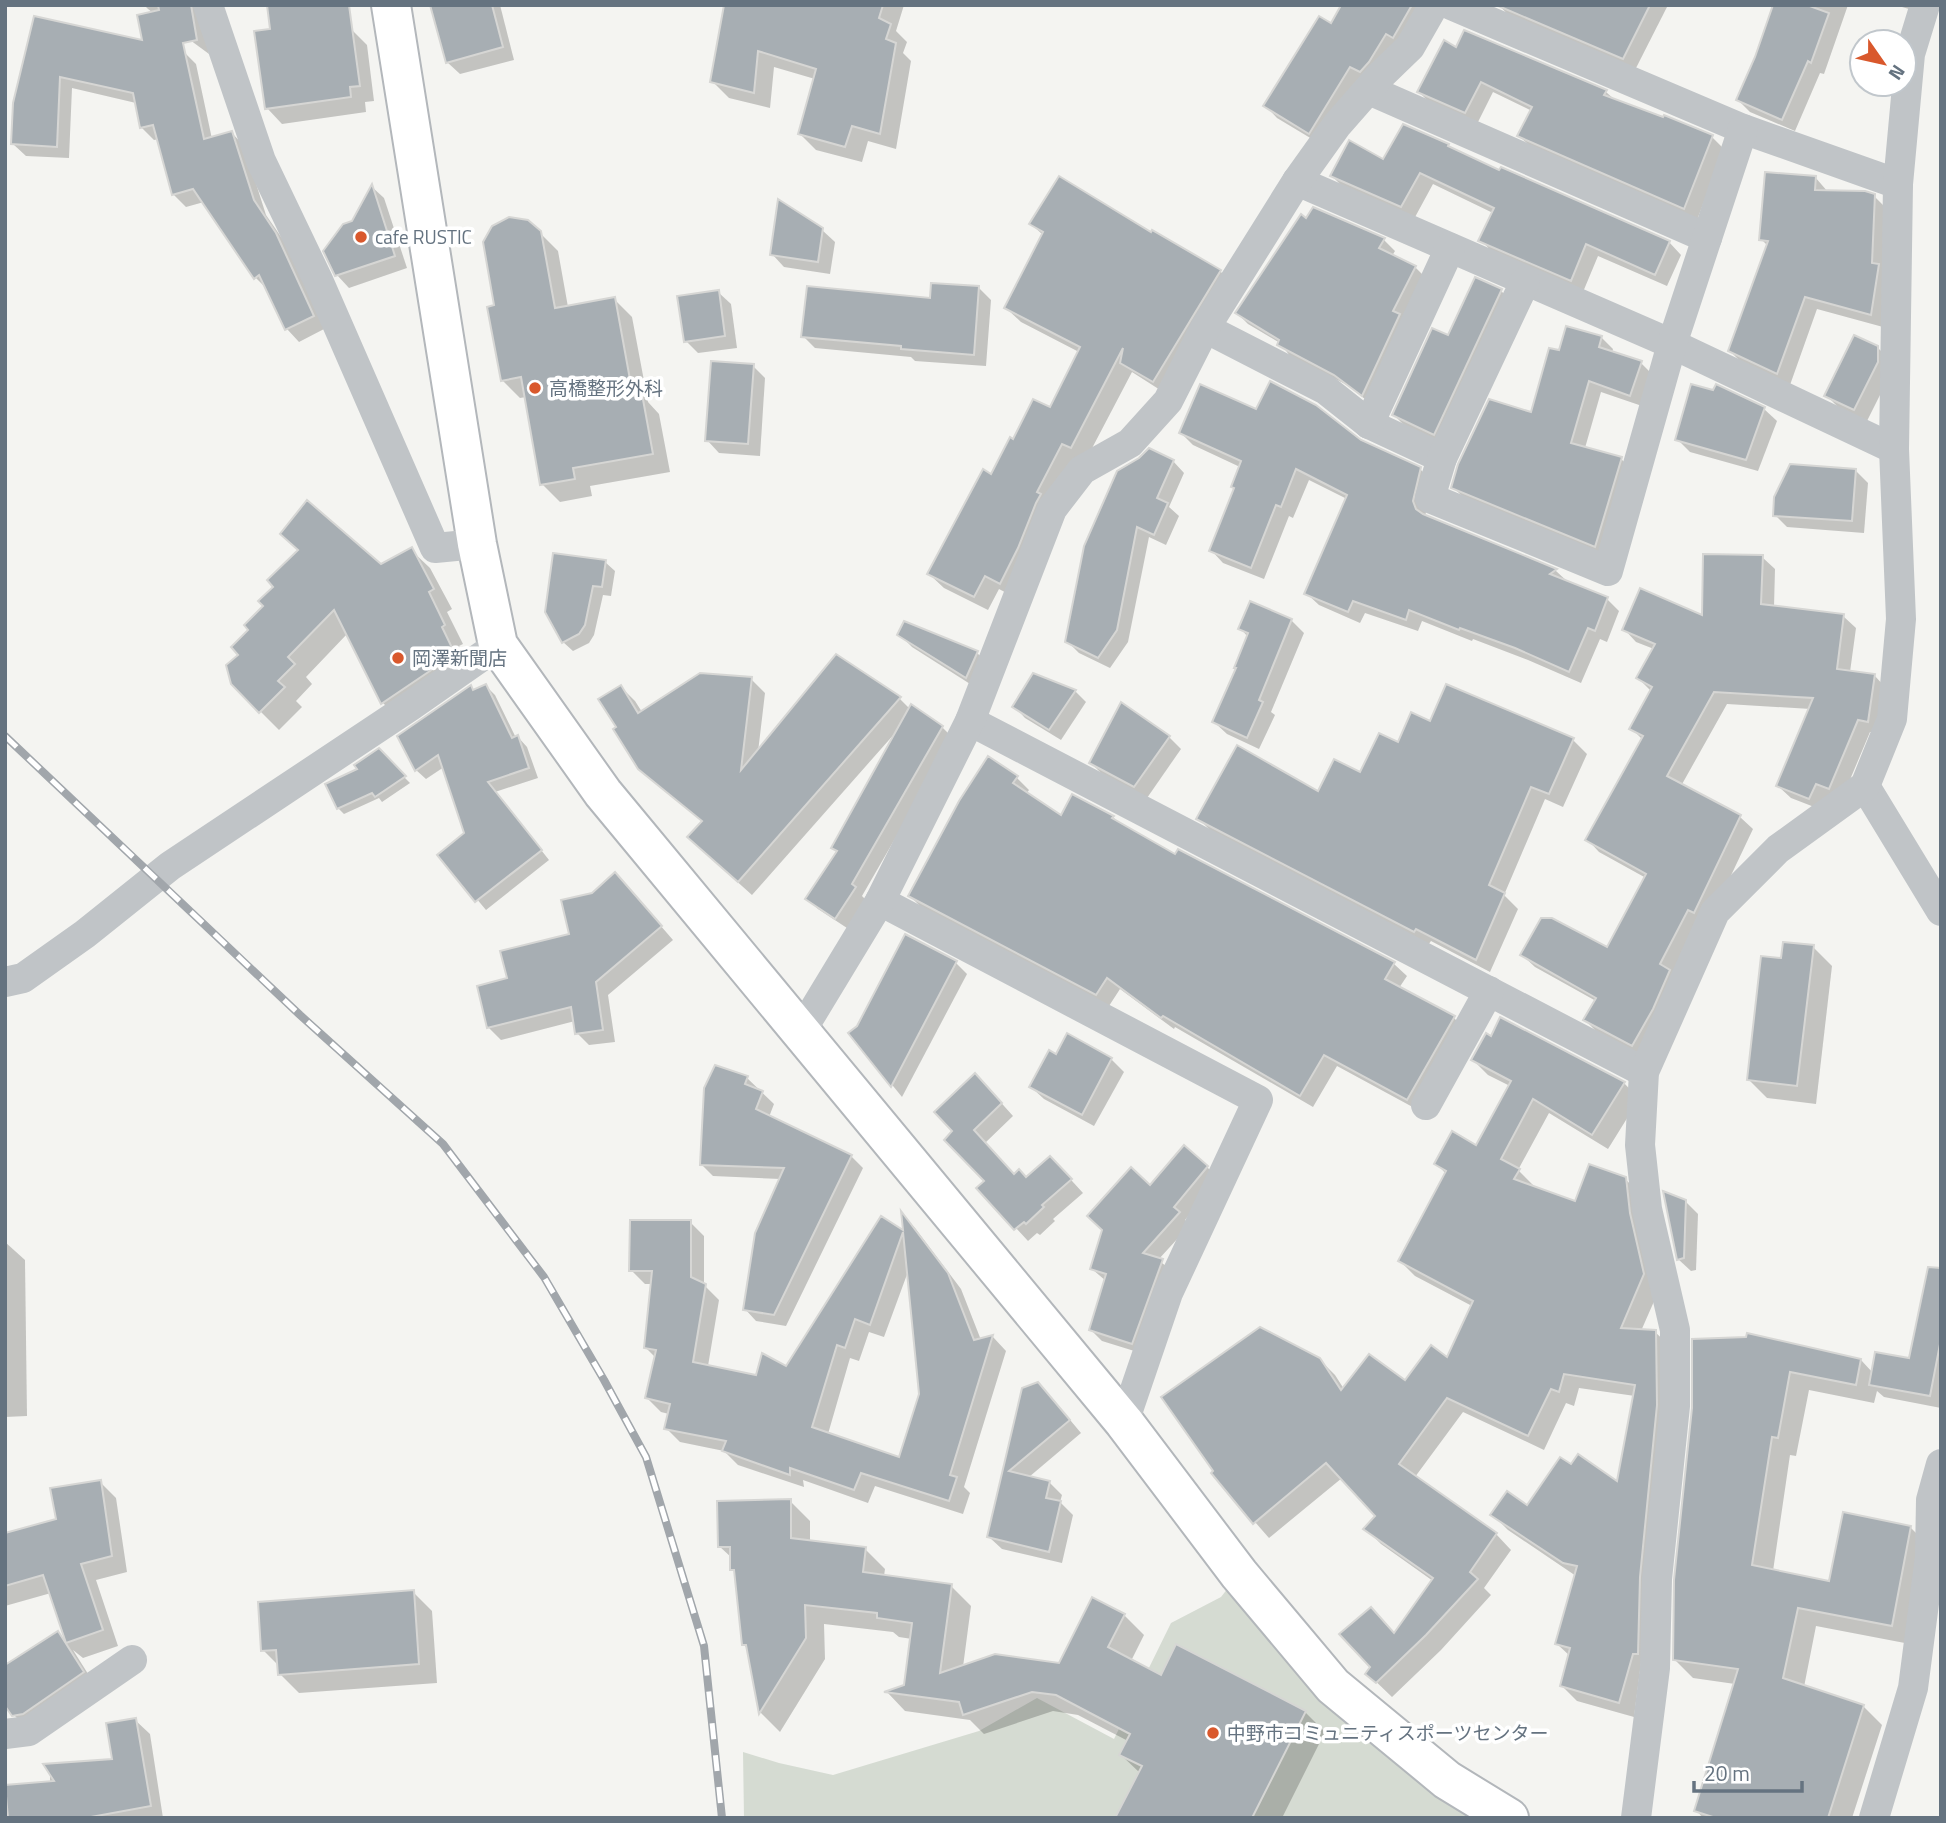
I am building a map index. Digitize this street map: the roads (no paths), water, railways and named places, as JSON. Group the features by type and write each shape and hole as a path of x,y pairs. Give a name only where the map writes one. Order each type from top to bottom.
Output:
{"street":[{"path":"208,5 261,161 318,280 435,548 477,544"},
{"path":"391,5 477,544 498,645 603,793 1124,1422 1239,1574 1333,1686 1447,1780 1510,1818"},
{"path":"800,1033 880,901 970,721 1052,509 1082,470 1130,443 1168,401 1205,328 1297,181 1337,125 1410,47 1434,5"},
{"path":"1451,5 1743,129 1898,184"},
{"path":"1636,1818 1655,1668 1657,1579 1675,1406 1675,1330 1647,1209 1640,1145 1644,1072 1715,912 1778,849 1865,786 1892,719 1901,619 1894,449 1898,184 1910,54 1925,5"},
{"path":"1369,90 1707,237"},
{"path":"1525,282 1442,458 1430,498 1608,571 1672,344 1743,129"},
{"path":"1297,181 1672,344 1894,449"},
{"path":"1369,424 1450,248"},
{"path":"1205,328 1326,390 1369,424 1442,458"},
{"path":"5,982 23,978 85,934 170,866 498,645"},
{"path":"970,721 1644,1072"},
{"path":"1865,786 1941,911"},
{"path":"880,901 1258,1100 1168,1293 1124,1422"},
{"path":"1426,1105 1489,991"},
{"path":"1874,1818 1913,1688 1930,1557 1931,1500 1941,1464"},
{"path":"5,1734 29,1731 132,1660"}],"railway":[{"path":"5,736 300,1015 443,1144 544,1277 646,1457 704,1646 722,1818"}],"place":[{"name":"cafe RUSTIC","path":"361,237"},
{"name":"高橋整形外科","path":"535,388"},
{"name":"岡澤新聞店","path":"398,658"},
{"name":"中野市コミュニティスポーツセンター","path":"1213,1733"}]}
